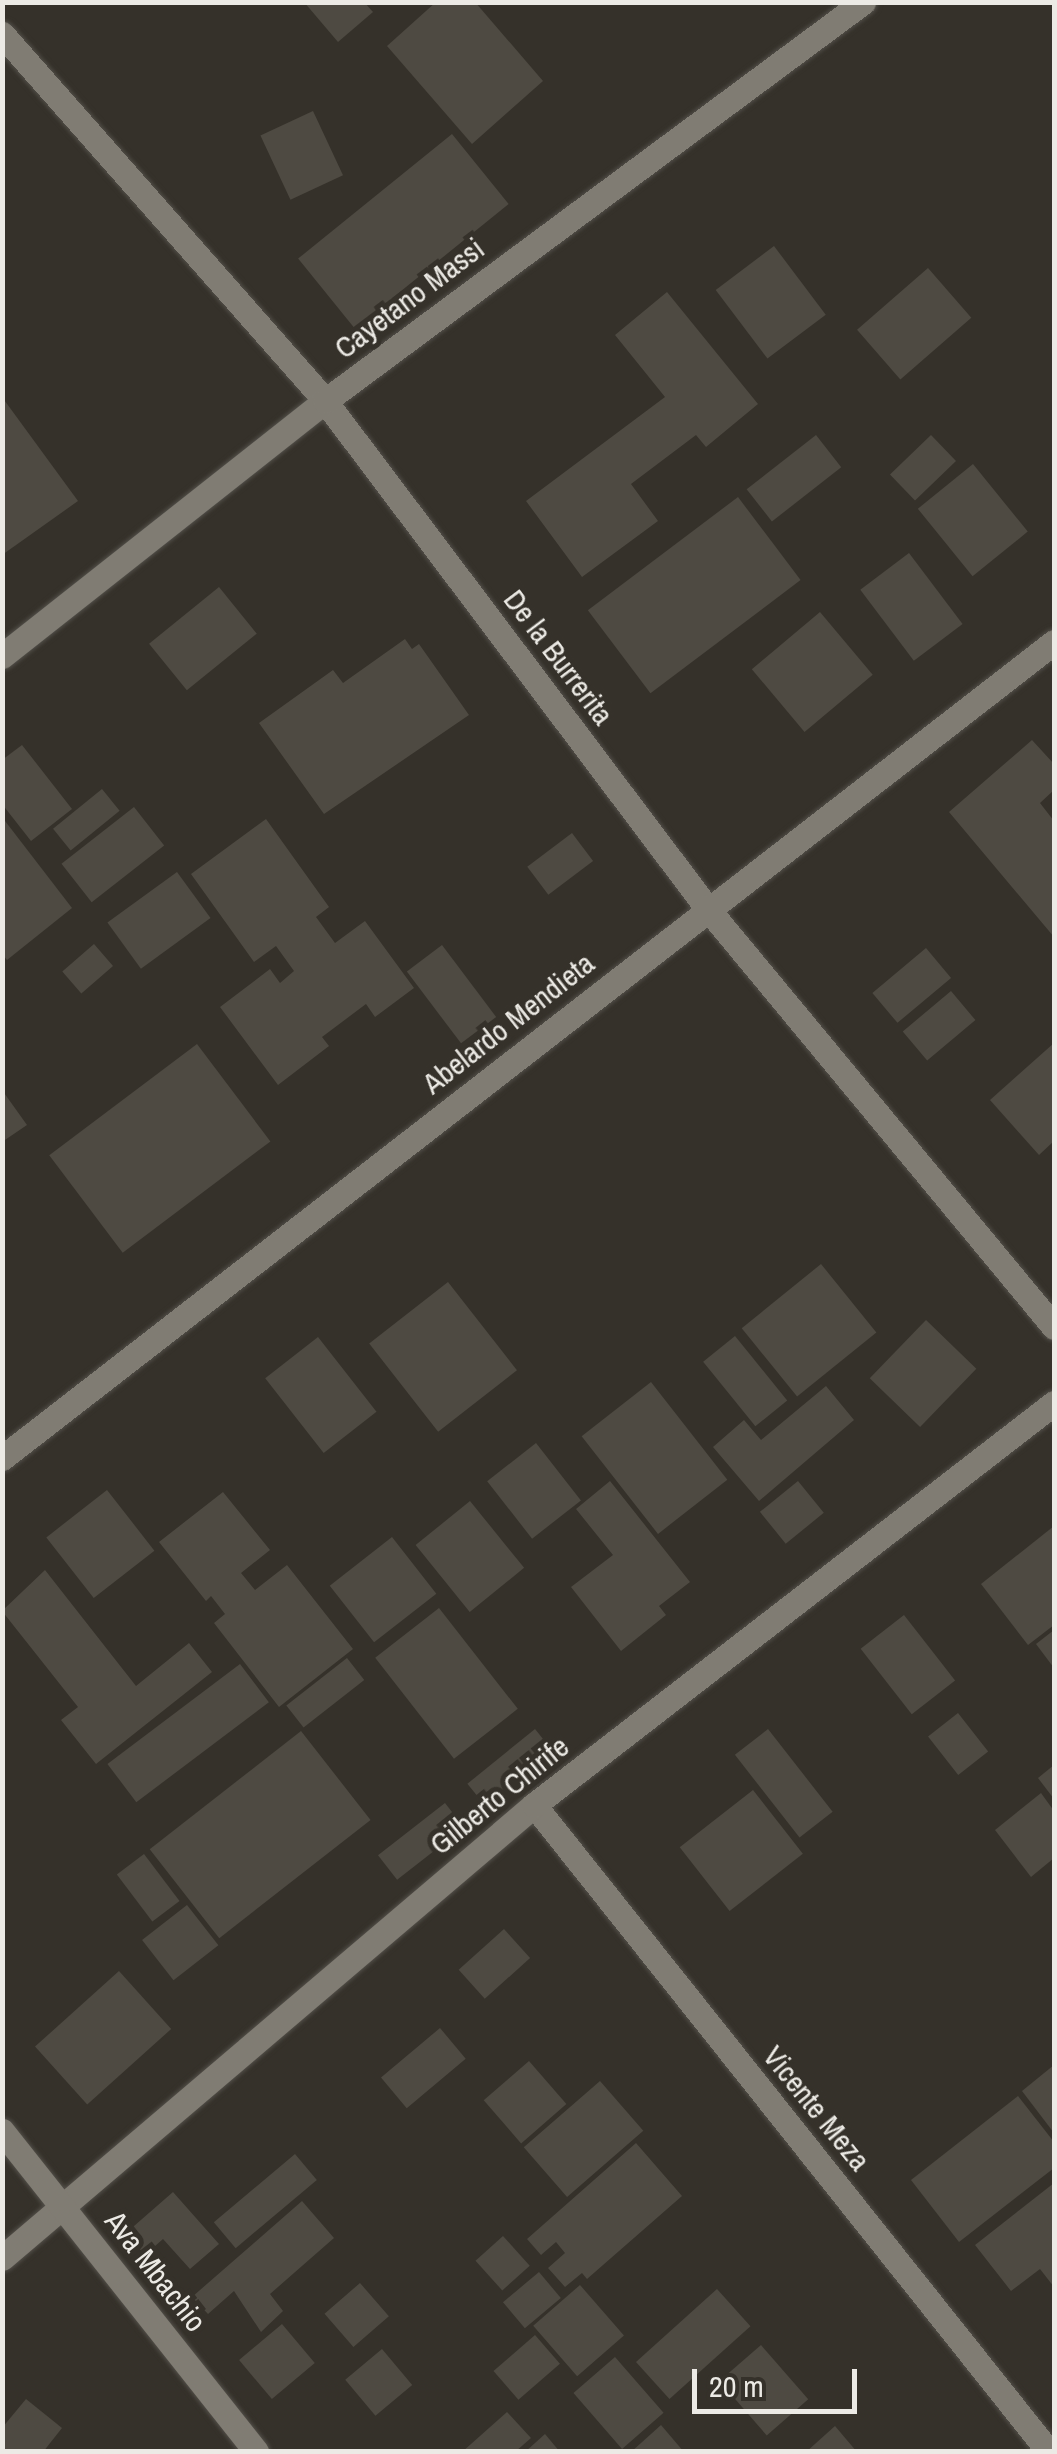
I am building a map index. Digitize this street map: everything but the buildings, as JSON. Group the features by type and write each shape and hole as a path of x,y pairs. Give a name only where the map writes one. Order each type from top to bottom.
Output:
{"street":[{"name":"Cayetano Massi","path":"2,656 325,401 863,2"},
{"name":"De la Burrerita","path":"2,34 325,401 707,908 1054,1326"},
{"name":"Abelardo Mendieta","path":"2,1458 1054,642"},
{"name":"Gilberto Chirife","path":"2,2258 534,1805 1054,1402"},
{"name":"Vicente Meza","path":"534,1805 1049,2452"},
{"name":"Ava Mbachio","path":"2,2131 256,2452"}]}
